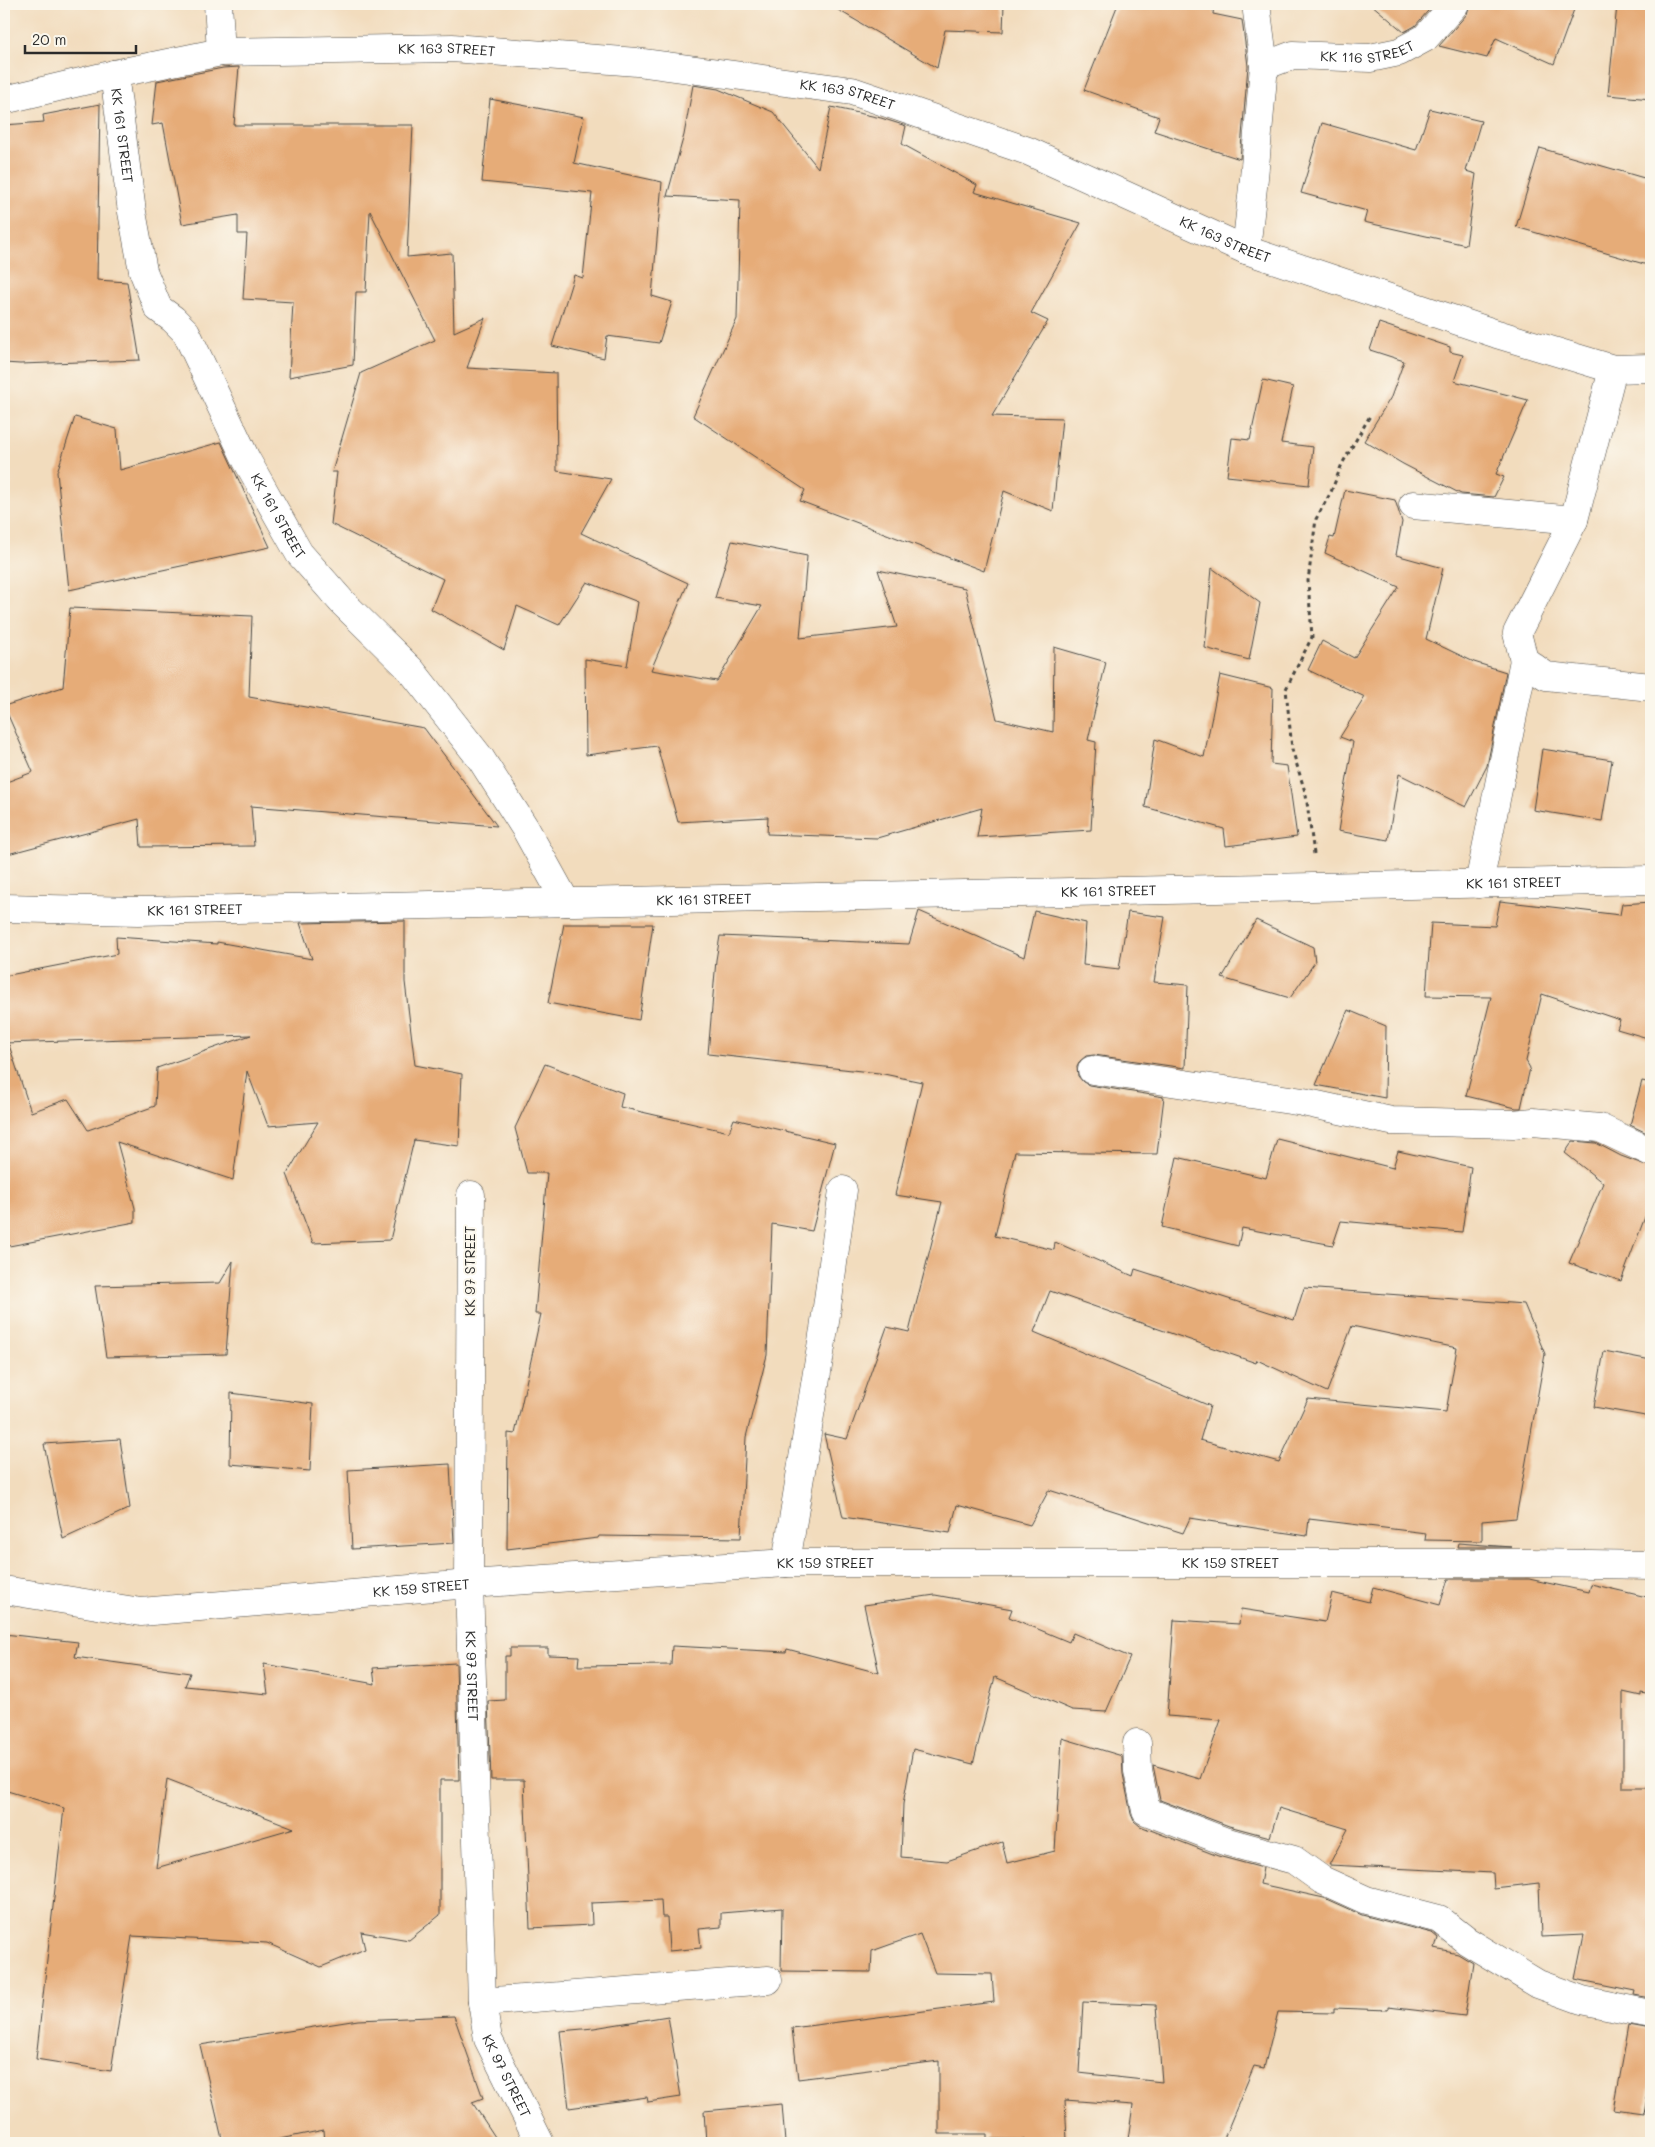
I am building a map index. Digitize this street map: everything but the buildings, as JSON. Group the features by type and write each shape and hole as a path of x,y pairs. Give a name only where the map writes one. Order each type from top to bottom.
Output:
{"street":[{"path":"218,4 221,52"},
{"path":"1246,250 1264,66 1256,4"},
{"name":"KK 116 STREET","path":"1264,66 1293,55 1370,58 1399,52 1425,38 1454,4"},
{"name":"KK 163 STREET","path":"4,100 114,74 221,52 452,48 637,62 852,91 1028,151 1246,250 1497,334 1612,369 1651,368"},
{"name":"KK 161 STREET","path":"114,74 132,212 143,272 158,308 186,332 203,366 221,410 246,459 300,553 342,602 411,670 481,759 525,828 566,902"},
{"path":"1479,884 1524,660 1517,632 1574,520 1612,369"},
{"path":"1413,506 1574,520"},
{"path":"1524,660 1546,676 1651,687"},
{"name":"KK 161 STREET","path":"4,908 138,911 1651,880"},
{"path":"1092,1070 1303,1102 1391,1121 1513,1124 1533,1122 1600,1128 1651,1152"},
{"path":"786,1563 824,1329 843,1190"},
{"name":"KK 97 STREET","path":"471,1195 468,1584 482,2002 488,2039 540,2143"},
{"name":"KK 159 STREET","path":"4,1590 141,1612 468,1584 786,1563 1532,1562 1651,1565"},
{"path":"1137,1743 1138,1771 1146,1811 1224,1841 1294,1860 1322,1880 1366,1900 1440,1919 1467,1941 1538,1984 1582,2000 1651,2014"},
{"path":"482,2002 768,1980"}],"path":[{"path":"1318,887 1306,795 1292,749 1286,689 1312,638 1308,581 1316,519 1331,492 1342,464 1370,416"}]}
